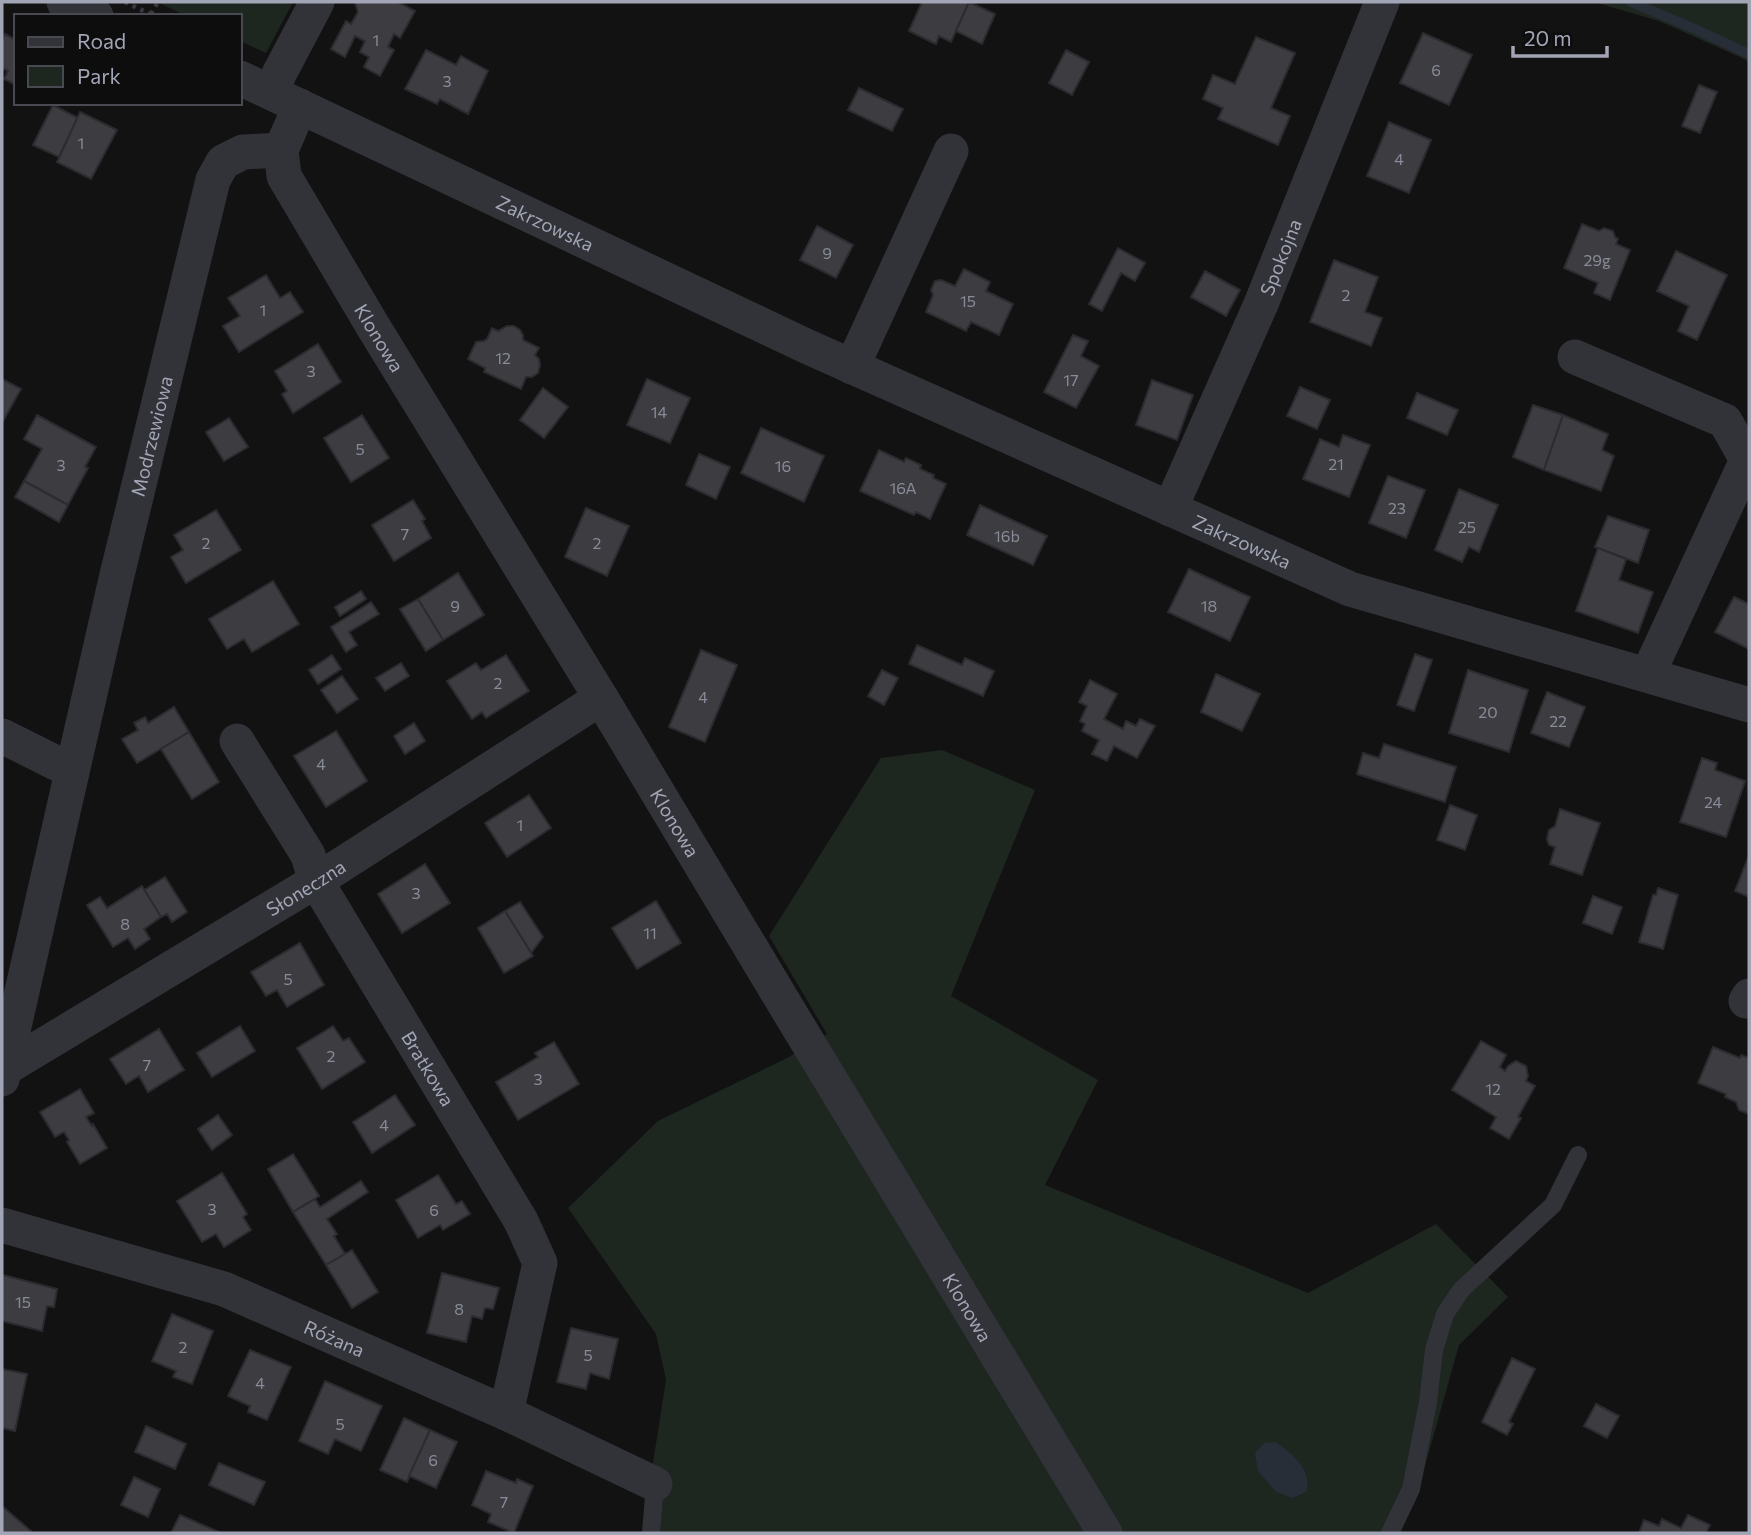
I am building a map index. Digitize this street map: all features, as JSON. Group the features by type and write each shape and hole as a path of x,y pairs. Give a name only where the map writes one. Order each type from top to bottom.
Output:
{"street":[{"path":"64,2 91,14"},
{"path":"281,150 286,99 279,74 317,2"},
{"name":"Spokojna","path":"1170,509 1261,304 1382,2"},
{"name":"Zakrzowska","path":"242,79 806,346 1350,589 1749,705"},
{"name":"Klonowa","path":"281,150 284,176 310,222 1105,1533"},
{"name":"Modrzewiowa","path":"3,1074 117,575 213,180 223,162 243,152 281,150"},
{"path":"852,367 951,151"},
{"path":"1575,357 1725,421 1747,460 1648,674"},
{"name":"Słoneczna","path":"3,1074 316,881 601,698"},
{"path":"2,736 72,771"},
{"name":"Bratkowa","path":"237,741 308,855 316,881 522,1221 540,1263 506,1413"},
{"name":"Różana","path":"2,1225 224,1289 506,1413 655,1484"}],"lane":[{"path":"1390,1533 1411,1489 1434,1350 1445,1314 1461,1290 1553,1205 1578,1155"},
{"path":"651,1533 655,1484"}],"path":[{"path":"124,2 151,14"}],"green space":[{"path":"157,2 293,2 266,53 242,42 242,14 183,14"},
{"path":"1594,2 1749,2 1749,62 1659,21"},
{"path":"942,750 1035,790 951,996 1098,1080 1045,1185 1308,1293 1436,1224 1508,1297 1459,1345 1416,1498 1400,1533 642,1533 666,1380 656,1334 568,1208 658,1121 789,1057 827,1034 769,936 881,758"}],"shaded area":[{"path":"1276,1442 1294,1457 1306,1475 1307,1491 1293,1498 1276,1492 1258,1471 1255,1453 1264,1443"}],"building":[{"path":"356,2 398,2 415,11 400,38 394,34 388,47 394,50 380,76 364,67 369,57 360,52 365,41 355,36 345,57 331,49 346,21 351,24 358,12"},
{"path":"922,2 969,2 951,42 939,36 936,44 909,31"},
{"path":"969,2 995,14 982,44 956,31"},
{"path":"1423,33 1472,55 1449,105 1400,83"},
{"path":"5,34 14,39 14,84 4,79 8,71 2,68 2,41"},
{"path":"1256,37 1295,53 1271,108 1290,116 1278,145 1218,119 1223,108 1203,99 1213,75 1235,84"},
{"path":"426,50 456,65 461,56 488,71 468,114 440,99 437,104 405,89"},
{"path":"1066,50 1089,62 1072,95 1049,83"},
{"path":"1699,85 1717,92 1700,133 1682,126"},
{"path":"859,88 903,109 892,131 848,110"},
{"path":"53,105 78,118 59,157 33,145"},
{"path":"80,112 117,130 91,179 57,162"},
{"path":"1389,122 1431,140 1409,193 1367,176"},
{"path":"1582,224 1599,231 1604,228 1613,231 1618,239 1616,244 1630,250 1610,300 1594,293 1598,283 1564,268"},
{"path":"817,226 853,245 836,278 800,260"},
{"path":"1118,248 1145,263 1135,281 1121,273 1102,311 1089,304"},
{"path":"1676,251 1727,275 1697,340 1678,331 1689,306 1657,291"},
{"path":"1334,260 1378,277 1365,312 1382,318 1371,346 1310,322"},
{"path":"964,269 990,282 986,291 1013,304 999,335 971,322 966,331 926,312 935,281 941,280 955,286"},
{"path":"1205,271 1240,290 1226,316 1191,297"},
{"path":"266,275 280,298 290,292 303,312 239,352 223,326 240,316 228,298"},
{"path":"507,326 520,330 523,340 539,348 535,355 540,365 538,373 526,377 521,389 484,372 485,368 468,359 476,342 487,339 492,328 498,331"},
{"path":"1073,335 1088,341 1081,356 1099,366 1076,408 1044,392"},
{"path":"318,344 341,382 293,413 282,394 287,391 275,371"},
{"path":"2,379 21,389 2,423"},
{"path":"647,379 690,398 670,443 627,425"},
{"path":"1152,380 1193,395 1177,440 1136,425"},
{"path":"1300,387 1330,400 1317,429 1287,416"},
{"path":"543,388 568,407 544,438 520,420"},
{"path":"1417,393 1458,410 1447,435 1407,418"},
{"path":"1533,405 1563,415 1544,470 1513,457"},
{"path":"37,415 96,447 68,505 24,481 42,449 24,439"},
{"path":"362,415 389,458 351,482 324,438"},
{"path":"1563,415 1608,434 1602,450 1614,456 1601,491 1544,470"},
{"path":"229,418 248,447 224,461 206,432"},
{"path":"761,428 824,456 804,502 741,473"},
{"path":"1343,435 1370,445 1349,497 1303,479 1320,439 1339,447"},
{"path":"879,450 904,462 906,458 921,465 920,469 946,484 930,519 916,512 914,515 860,491"},
{"path":"699,454 730,467 716,499 686,485"},
{"path":"1388,476 1425,490 1406,538 1369,523"},
{"path":"24,481 68,505 59,522 15,497"},
{"path":"1459,489 1498,505 1479,552 1469,547 1462,562 1435,550"},
{"path":"413,500 425,519 422,521 431,538 394,561 372,525"},
{"path":"980,505 1047,536 1033,565 967,535"},
{"path":"586,508 629,526 607,576 565,557"},
{"path":"216,510 241,550 186,583 171,557 183,550 174,535"},
{"path":"1608,516 1649,530 1638,563 1595,547"},
{"path":"1598,548 1626,559 1619,580 1653,592 1638,633 1576,611"},
{"path":"1189,569 1250,597 1230,641 1168,612"},
{"path":"458,573 484,615 443,640 418,599"},
{"path":"273,581 299,624 252,652 244,639 227,649 209,619"},
{"path":"361,591 366,599 340,616 335,607"},
{"path":"1734,597 1749,604 1749,649 1715,632"},
{"path":"418,599 443,640 426,651 400,609"},
{"path":"371,602 379,614 349,632 357,645 346,652 331,627"},
{"path":"917,645 962,665 965,658 994,671 983,696 909,664"},
{"path":"701,650 737,665 705,742 669,727"},
{"path":"1415,654 1432,660 1414,711 1397,705"},
{"path":"332,655 341,669 318,684 309,670"},
{"path":"506,655 529,691 486,718 482,712 472,719 447,681 476,663 481,670"},
{"path":"401,663 409,676 385,691 376,678"},
{"path":"882,670 898,678 884,705 868,696"},
{"path":"1468,670 1528,690 1509,752 1449,733"},
{"path":"1216,674 1260,694 1242,731 1201,712"},
{"path":"342,676 358,699 337,713 321,690"},
{"path":"1090,680 1117,694 1104,719 1123,729 1126,721 1136,726 1140,719 1155,726 1137,758 1114,746 1107,761 1092,754 1099,740 1082,731 1085,724 1080,721 1087,706 1079,702"},
{"path":"1547,692 1585,707 1569,747 1531,733"},
{"path":"174,707 189,732 137,763 122,739 138,730 134,723 145,717 148,723"},
{"path":"414,723 425,741 405,754 394,736"},
{"path":"336,731 367,781 326,807 294,756"},
{"path":"189,732 219,782 192,799 161,749"},
{"path":"1384,744 1456,767 1445,802 1357,774 1363,753 1379,758"},
{"path":"1702,758 1717,763 1715,770 1745,781 1726,837 1680,822"},
{"path":"529,795 551,828 507,857 485,823"},
{"path":"1450,805 1477,815 1465,850 1437,840"},
{"path":"1560,809 1600,823 1582,875 1550,864 1555,847 1549,845 1547,839 1549,830 1555,826"},
{"path":"1749,855 1749,897 1735,891"},
{"path":"425,864 450,903 402,933 378,894"},
{"path":"165,877 187,912 172,922 167,914 161,917 144,890"},
{"path":"142,886 161,917 144,929 150,939 135,949 128,938 113,947 87,905 100,897 107,908"},
{"path":"1658,888 1678,895 1663,949 1639,942 1653,895 1656,895"},
{"path":"1593,896 1622,907 1612,934 1583,923"},
{"path":"656,901 681,943 637,969 612,928"},
{"path":"520,902 543,937 531,953 505,911"},
{"path":"505,911 533,956 504,973 478,928"},
{"path":"300,943 324,985 287,1007 277,990 266,996 251,972"},
{"path":"240,1026 255,1051 212,1077 197,1053"},
{"path":"333,1026 343,1041 349,1038 365,1062 322,1089 297,1048"},
{"path":"159,1029 184,1070 148,1092 139,1076 126,1084 110,1059"},
{"path":"1481,1041 1506,1055 1500,1067 1505,1071 1516,1061 1526,1066 1526,1081 1535,1086 1509,1139 1490,1128 1496,1117 1452,1090"},
{"path":"554,1042 579,1084 518,1120 496,1082 538,1057 535,1053"},
{"path":"1713,1047 1740,1058 1741,1055 1749,1058 1749,1114 1739,1110 1736,1102 1725,1097 1726,1094 1698,1083"},
{"path":"80,1089 94,1113 86,1117 107,1148 80,1164 64,1132 55,1137 40,1112"},
{"path":"395,1095 415,1125 372,1153 353,1122"},
{"path":"218,1115 232,1135 212,1150 198,1129"},
{"path":"293,1154 319,1196 293,1212 268,1169"},
{"path":"222,1173 247,1214 243,1217 251,1230 224,1247 216,1234 202,1242 177,1201"},
{"path":"438,1175 456,1204 462,1201 470,1214 443,1230 440,1225 418,1238 396,1200"},
{"path":"361,1181 368,1192 327,1219 345,1254 326,1265 293,1212 315,1199 320,1207"},
{"path":"352,1250 378,1292 352,1308 326,1265"},
{"path":"442,1273 499,1288 493,1309 485,1308 482,1319 472,1316 466,1342 427,1333"},
{"path":"3,1275 57,1289 54,1307 47,1306 42,1331 2,1321"},
{"path":"172,1314 213,1331 192,1384 173,1377 176,1371 152,1361"},
{"path":"571,1328 618,1339 609,1379 590,1373 586,1389 557,1382"},
{"path":"250,1350 291,1367 267,1420 248,1412 250,1406 228,1396"},
{"path":"1512,1358 1535,1369 1509,1422 1513,1424 1507,1435 1482,1422"},
{"path":"2,1369 27,1374 15,1431 2,1428"},
{"path":"325,1381 382,1406 361,1451 335,1439 328,1454 299,1441"},
{"path":"1596,1404 1619,1416 1607,1438 1584,1426"},
{"path":"404,1418 430,1430 407,1482 380,1470"},
{"path":"146,1426 186,1444 175,1469 135,1452"},
{"path":"430,1430 457,1442 436,1488 409,1476"},
{"path":"219,1463 265,1482 254,1505 209,1485"},
{"path":"486,1471 516,1483 517,1479 533,1486 514,1533 488,1522 491,1514 472,1505"},
{"path":"134,1477 160,1489 148,1517 121,1505"},
{"path":"2,1506 32,1532 2,1533"},
{"path":"180,1515 221,1533 171,1533"},
{"path":"1688,1515 1710,1525 1706,1533 1639,1533 1644,1520 1659,1526 1662,1519 1681,1528"}],"waterway":[{"path":"1631,2 1749,54"}]}
